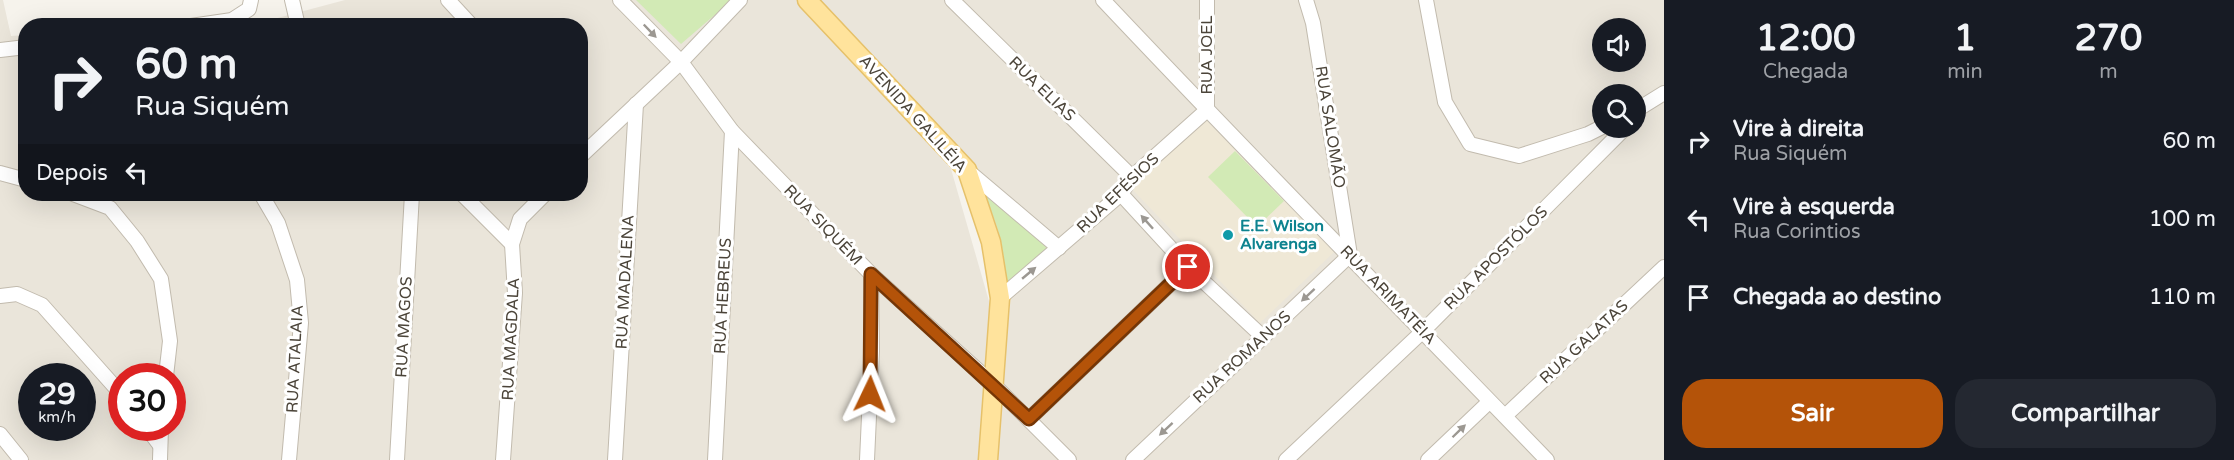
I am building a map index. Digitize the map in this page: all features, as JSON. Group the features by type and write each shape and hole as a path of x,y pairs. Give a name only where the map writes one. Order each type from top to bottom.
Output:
{"main road":[{"name":"AVENIDA GALILÉIA","path":"807,0 967,170 991,242 1000,298 988,460"}],"street":[{"path":"235,18 249,9 251,0"},
{"path":"292,0 296,18"},
{"path":"448,0 465,18"},
{"name":"RUA SIQUÉM","path":"620,0 681,62 732,131 871,274 993,384 1069,460"},
{"path":"588,145 681,62 740,0"},
{"name":"RUA ELIAS","path":"952,0 1132,177"},
{"name":"RUA ARIMATÉIA","path":"1103,0 1547,460"},
{"name":"RUA JOEL","path":"1207,0 1207,110"},
{"name":"RUA SALOMÃO","path":"1306,0 1313,23 1350,255"},
{"path":"1313,23 1318,0"},
{"path":"1426,0 1445,102 1470,144 1519,156 1592,132"},
{"path":"0,50 18,48"},
{"path":"1648,104 1664,93"},
{"name":"RUA MADALENA","path":"615,460 636,104"},
{"name":"RUA EFÉSIOS","path":"1000,298 1121,194 1132,177 1207,110"},
{"name":"RUA HEBREUS","path":"715,460 732,131"},
{"name":"RUA APOSTÓLOS","path":"1286,460 1422,332 1615,138"},
{"path":"967,170 1059,248"},
{"path":"0,173 18,178"},
{"path":"1121,194 1188,267 1263,337"},
{"path":"92,201 110,208 137,241 161,279 170,341 167,363"},
{"name":"RUA ATALAIA","path":"265,201 278,223 297,280 300,323 289,460"},
{"name":"RUA MAGOS","path":"397,460 412,201"},
{"path":"469,201 512,244"},
{"name":"RUA MAGDALA","path":"503,460 515,293 512,244 520,219 538,201"},
{"name":"RUA ROMANOS","path":"1133,460 1350,255"},
{"path":"1029,419 1188,267"},
{"name":"RUA GALATAS","path":"1505,416 1664,267"},
{"path":"867,460 872,351 871,274"},
{"path":"0,296 17,294 42,305 108,379"},
{"path":"1428,460 1489,402"},
{"path":"0,434 21,460"},
{"path":"159,441 160,460"}],"shaded area":[{"path":"0,0 3,0 11,36 18,36 18,201 588,201 588,18 278,18 345,0 804,0 951,169 993,315 984,460 0,460"},
{"path":"812,0 1664,0 1664,97 1646,108 1646,84 1592,84 1592,138 1646,138 1646,112 1664,102 1664,460 991,460 999,297 968,170"},
{"path":"1205,119 1334,252 1260,323 1132,189"}],"green space":[{"path":"636,0 732,0 681,44"},
{"path":"1235,151 1284,201 1257,227 1208,177"},
{"path":"979,184 1051,252 1004,290 1002,247 991,210"}],"place":[{"name":"E.E. Wilson Alvarenga","path":"1228,235"}],"route":[{"path":"870,394 871,274 1029,419 1188,267"}]}
